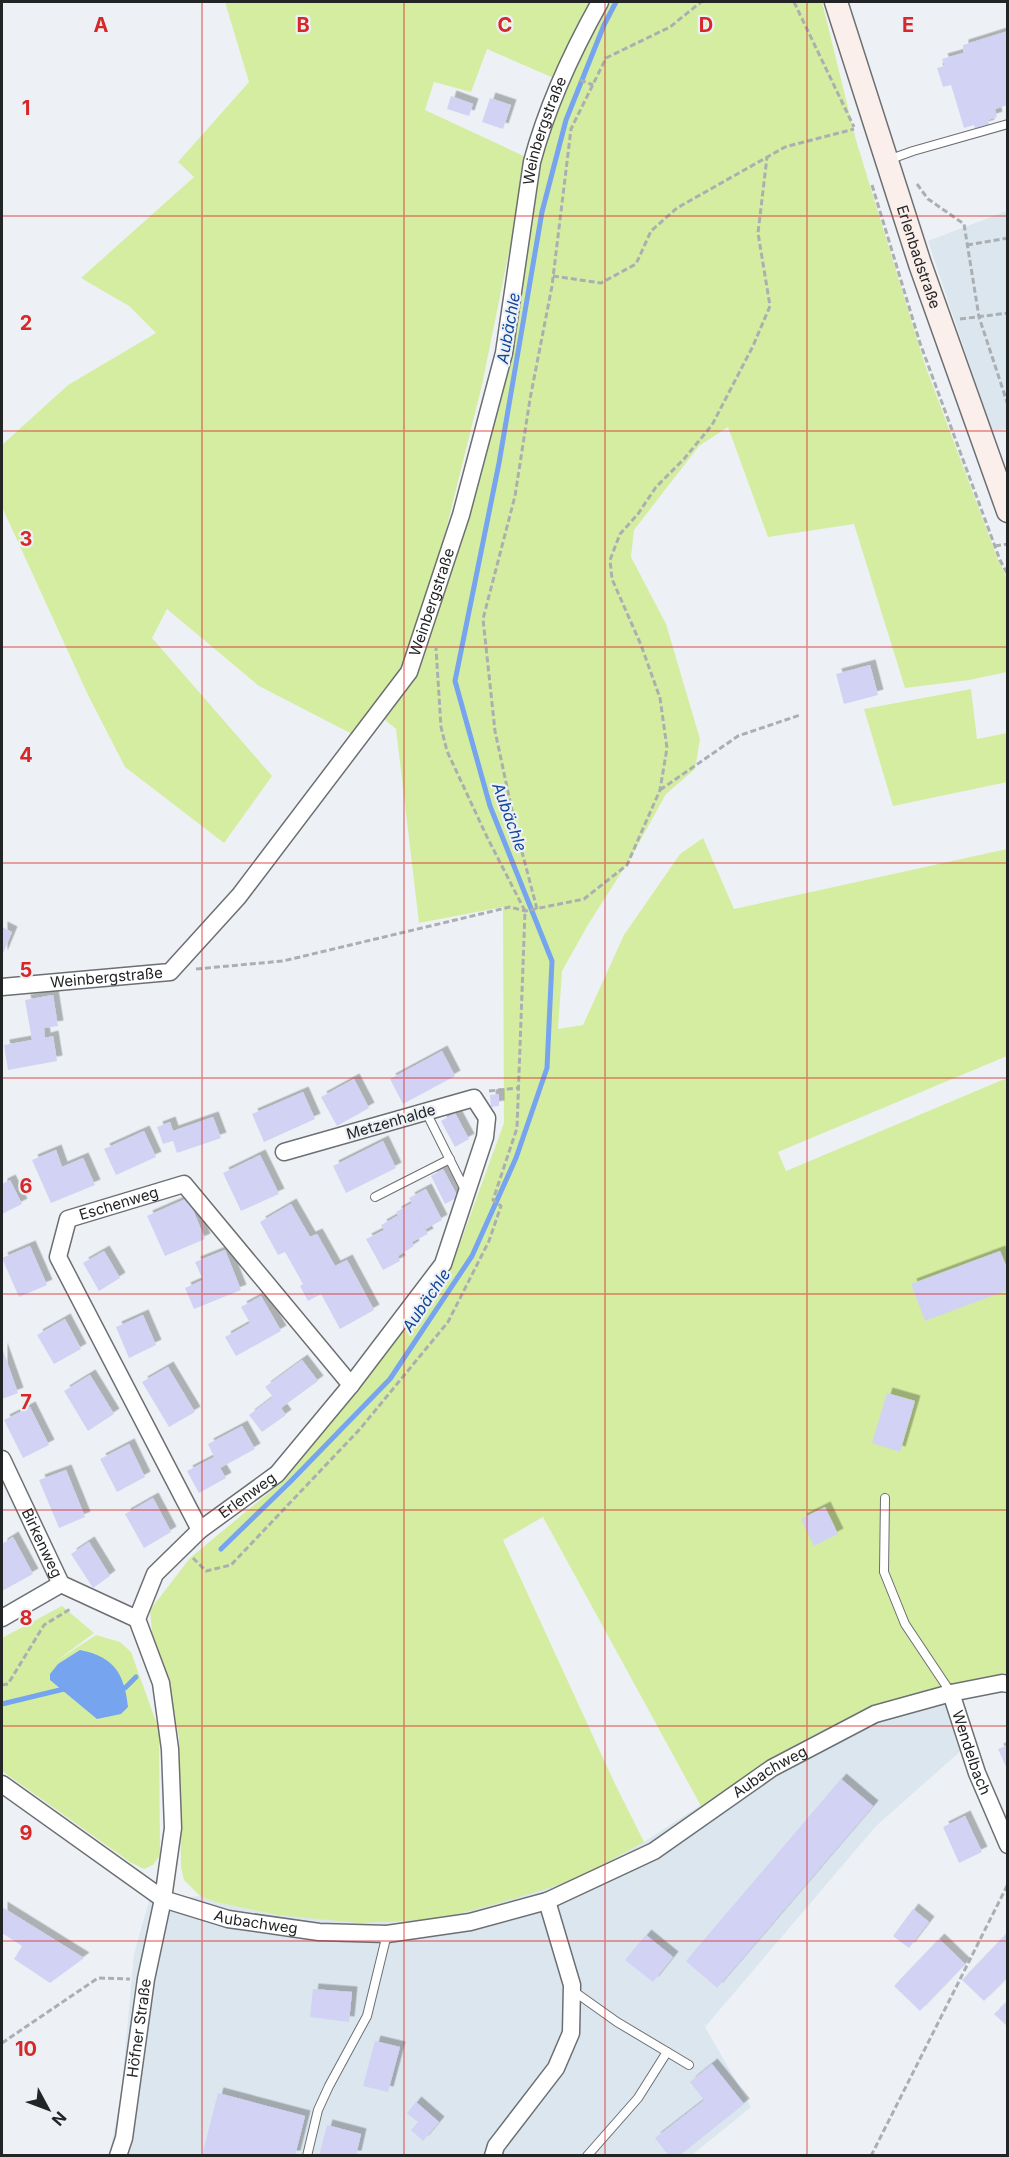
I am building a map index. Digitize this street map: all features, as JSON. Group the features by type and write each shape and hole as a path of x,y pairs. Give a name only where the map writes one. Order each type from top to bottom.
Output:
{"main road":[{"name":"Erlenbadstraße","path":"836,2 941,322 1008,511"}],"street":[{"name":"Weinbergstraße","path":"2,987 170,972 239,896 409,672 462,516 504,353 532,162 539,134 576,46 600,2"},
{"name":"Metzenhalde","path":"284,1152 474,1098"},
{"name":"Erlenweg","path":"137,1619 155,1574 200,1530 277,1474 351,1385 443,1264 485,1137 487,1118 474,1098"},
{"name":"Eschenweg","path":"200,1530 58,1257 68,1219 184,1184 351,1385"},
{"name":"Birkenweg","path":"2,1459 61,1584 137,1619"},
{"path":"2,1618 61,1584"},
{"path":"137,1619 161,1683 170,1749 173,1828 163,1899"},
{"name":"Aubachweg","path":"2,1784 163,1899 228,1918 319,1932 387,1934 470,1922 547,1901 654,1851 772,1768 875,1713 951,1693 1008,1683"},
{"name":"Wendelbach","path":"951,1693 977,1773 1008,1845"},
{"name":"Höfner Straße","path":"121,2153 146,1979 163,1899"},
{"path":"493,2156 496,2146 556,2068 571,2033 572,1989 547,1901"}],"lane":[{"path":"888,160 1008,124"},
{"path":"426,1112 466,1191"},
{"path":"375,1197 450,1159"},
{"path":"885,1498 884,1572 905,1624 951,1693"},
{"path":"307,2156 321,2102 367,2016 387,1934"},
{"path":"572,1989 617,2022 689,2065"},
{"path":"587,2156 638,2098 667,2052"}],"path":[{"path":"537,909 516,829 495,731 483,619 515,496 553,276 571,129 591,84 606,58 670,27 701,2"},
{"path":"553,276 601,284 636,264 651,231 677,208 785,147 854,129 794,2"},
{"path":"578,79 591,84"},
{"path":"913,151 911,167 918,186 928,199 963,224 979,317 1008,405"},
{"path":"170,972 283,961 510,907 525,911 584,899 627,865 660,790 667,748 660,698 641,645 612,579 610,560 620,534 638,514 656,487 684,459 712,425 753,346 770,306 758,233 767,157"},
{"path":"871,184 920,343 995,546 1008,575"},
{"path":"967,245 1008,238"},
{"path":"941,322 1008,313"},
{"path":"995,546 1008,544"},
{"path":"182,1546 206,1571 231,1565 360,1429 448,1322 489,1241 501,1206 493,1200 517,1128 525,911 447,751 441,727 435,643"},
{"path":"660,790 738,736 800,715"},
{"path":"474,1098 493,1089 518,1088"},
{"path":"2,1685 8,1684 44,1625 79,1604"},
{"path":"871,2156 1008,1884"},
{"path":"2,2043 98,1978 146,1979"}],"shaded area":[{"path":"1007,211 1007,429 992,431 928,241"},
{"path":"951,1686 964,1748 876,1826 705,2027 751,2107 692,2155 109,2156 121,2096 134,1954 149,1901 200,1896 215,1902 277,1915 441,1919 575,1880 644,1842 774,1757 823,1730 879,1705"}],"green space":[{"path":"225,2 594,2 556,79 487,49 471,92 434,82 425,110 528,158 482,385 436,570 406,663 356,736 259,686 167,609 152,638 272,776 224,843 125,767 87,693 2,507 2,445 68,385 156,333 129,306 81,278 194,177 178,162 249,82"},
{"path":"599,2 822,2 856,140 925,365 1007,578 1007,672 969,680 905,688 854,524 768,537 728,427 699,446 634,530 631,557 666,624 700,739 695,769 666,794 630,859 589,923 562,971 558,1029 583,1025 624,935 680,854 703,838 734,909 1007,849 1007,1056 778,1152 786,1171 1007,1078 1007,1676 879,1705 823,1730 774,1757 701,1806 543,1517 503,1540 644,1842 575,1880 441,1919 360,1923 277,1915 215,1902 200,1896 184,1880 181,1867 179,1738 168,1679 152,1633 150,1610 190,1558 284,1480 451,1268 504,1123 503,907 419,923 396,729 384,719 419,660 449,572 539,162 564,83"},
{"path":"971,689 977,739 1007,733 1007,782 893,806 864,709"},
{"path":"62,1606 94,1633 55,1662 96,1635 120,1642 131,1652 159,1730 160,1855 153,1865 144,1869 130,1862 2,1771 2,1638"}],"water":[{"path":"80,1650 102,1657 116,1669 124,1685 128,1707 121,1714 97,1719 50,1680 50,1674 58,1664"}],"building":[{"path":"1008,31 1008,105 995,109 997,117 988,120 989,125 975,129 974,125 964,128 951,85 943,87 937,68 945,66 942,59 963,53 963,45"},
{"path":"451,96 473,104 469,116 447,109"},
{"path":"490,98 511,105 503,129 482,122"},
{"path":"870,665 878,695 844,704 836,674"},
{"path":"2,927 12,932 2,956"},
{"path":"53,995 58,1026 44,1028 45,1038 53,1036 57,1061 8,1070 4,1045 32,1040 25,1000"},
{"path":"442,1051 455,1076 403,1104 390,1079"},
{"path":"354,1079 369,1108 337,1126 321,1097"},
{"path":"303,1092 315,1119 264,1142 252,1114"},
{"path":"499,1094 499,1106 491,1107 490,1095"},
{"path":"455,1113 469,1139 455,1147 441,1121"},
{"path":"213,1117 221,1138 177,1153 173,1141 163,1144 157,1127 170,1122 173,1131"},
{"path":"144,1131 156,1157 116,1175 104,1149"},
{"path":"383,1141 396,1168 346,1193 333,1166"},
{"path":"56,1150 62,1167 83,1158 95,1185 51,1203 32,1160"},
{"path":"260,1155 279,1194 241,1211 223,1173"},
{"path":"443,1169 458,1197 445,1204 431,1176"},
{"path":"10,1180 22,1204 2,1214 2,1184"},
{"path":"426,1189 442,1220 426,1229 414,1208 428,1234 412,1242 414,1246 398,1256 400,1261 383,1270 366,1239 384,1230 381,1225 397,1216 401,1222 396,1212 412,1203 409,1198"},
{"path":"188,1198 205,1239 165,1256 147,1216"},
{"path":"291,1204 310,1237 317,1234 335,1266 347,1260 374,1310 340,1329 321,1294 308,1301 300,1286 303,1284 285,1252 278,1255 260,1222"},
{"path":"30,1246 47,1285 19,1297 2,1258"},
{"path":"225,1250 241,1290 194,1309 185,1288 203,1280 195,1262"},
{"path":"104,1251 120,1278 99,1291 83,1263"},
{"path":"1000,1251 1008,1270 1008,1290 925,1321 911,1284"},
{"path":"261,1296 281,1331 236,1356 225,1337 250,1323 241,1307"},
{"path":"143,1315 156,1345 129,1358 116,1327"},
{"path":"65,1319 81,1349 54,1364 37,1335"},
{"path":"2,1348 18,1393 2,1399"},
{"path":"302,1360 318,1381 281,1408 286,1415 262,1432 249,1415 273,1397 265,1387"},
{"path":"168,1367 195,1412 169,1427 142,1382"},
{"path":"90,1375 114,1414 88,1431 64,1391"},
{"path":"887,1393 915,1401 900,1452 872,1443"},
{"path":"30,1407 49,1445 23,1458 4,1420"},
{"path":"242,1426 255,1449 220,1468 226,1478 199,1493 187,1471 214,1457 208,1444"},
{"path":"129,1444 145,1477 117,1492 100,1459"},
{"path":"66,1470 85,1517 59,1528 39,1480"},
{"path":"153,1498 171,1532 144,1548 125,1514"},
{"path":"825,1507 838,1534 814,1546 801,1519"},
{"path":"13,1537 33,1574 2,1591 2,1544"},
{"path":"89,1542 110,1576 93,1588 71,1554"},
{"path":"1008,1745 1008,1771 998,1749"},
{"path":"841,1779 873,1806 717,1988 686,1961"},
{"path":"965,1816 982,1852 959,1863 943,1827"},
{"path":"2,1907 84,1958 50,1983 14,1959 22,1946 2,1933"},
{"path":"913,1909 929,1922 909,1948 893,1936"},
{"path":"1008,1932 1008,1977 984,2001 962,1980"},
{"path":"646,1935 673,1957 653,1982 625,1960"},
{"path":"939,1939 965,1964 920,2011 894,1986"},
{"path":"313,1989 352,1992 349,2022 310,2017"},
{"path":"1008,2001 1008,2027 994,2014"},
{"path":"375,2041 400,2047 388,2092 363,2086"},
{"path":"712,2064 744,2104 679,2156 669,2156 655,2138 704,2100 690,2082"},
{"path":"218,2093 305,2116 295,2156 202,2156"},
{"path":"416,2102 439,2122 423,2141 411,2130 418,2122 407,2113"},
{"path":"327,2125 361,2134 356,2156 319,2156"}],"waterway":[{"name":"Aubächle","path":"221,1549 390,1379 472,1256 516,1158 547,1068 552,961 490,806 455,681 499,463 542,212 566,120 604,25 616,2"},
{"name":"Aubächle","path":"118,1688 125,1688 136,1677"},
{"name":"Aubächle","path":"2,1704 64,1689"}]}
